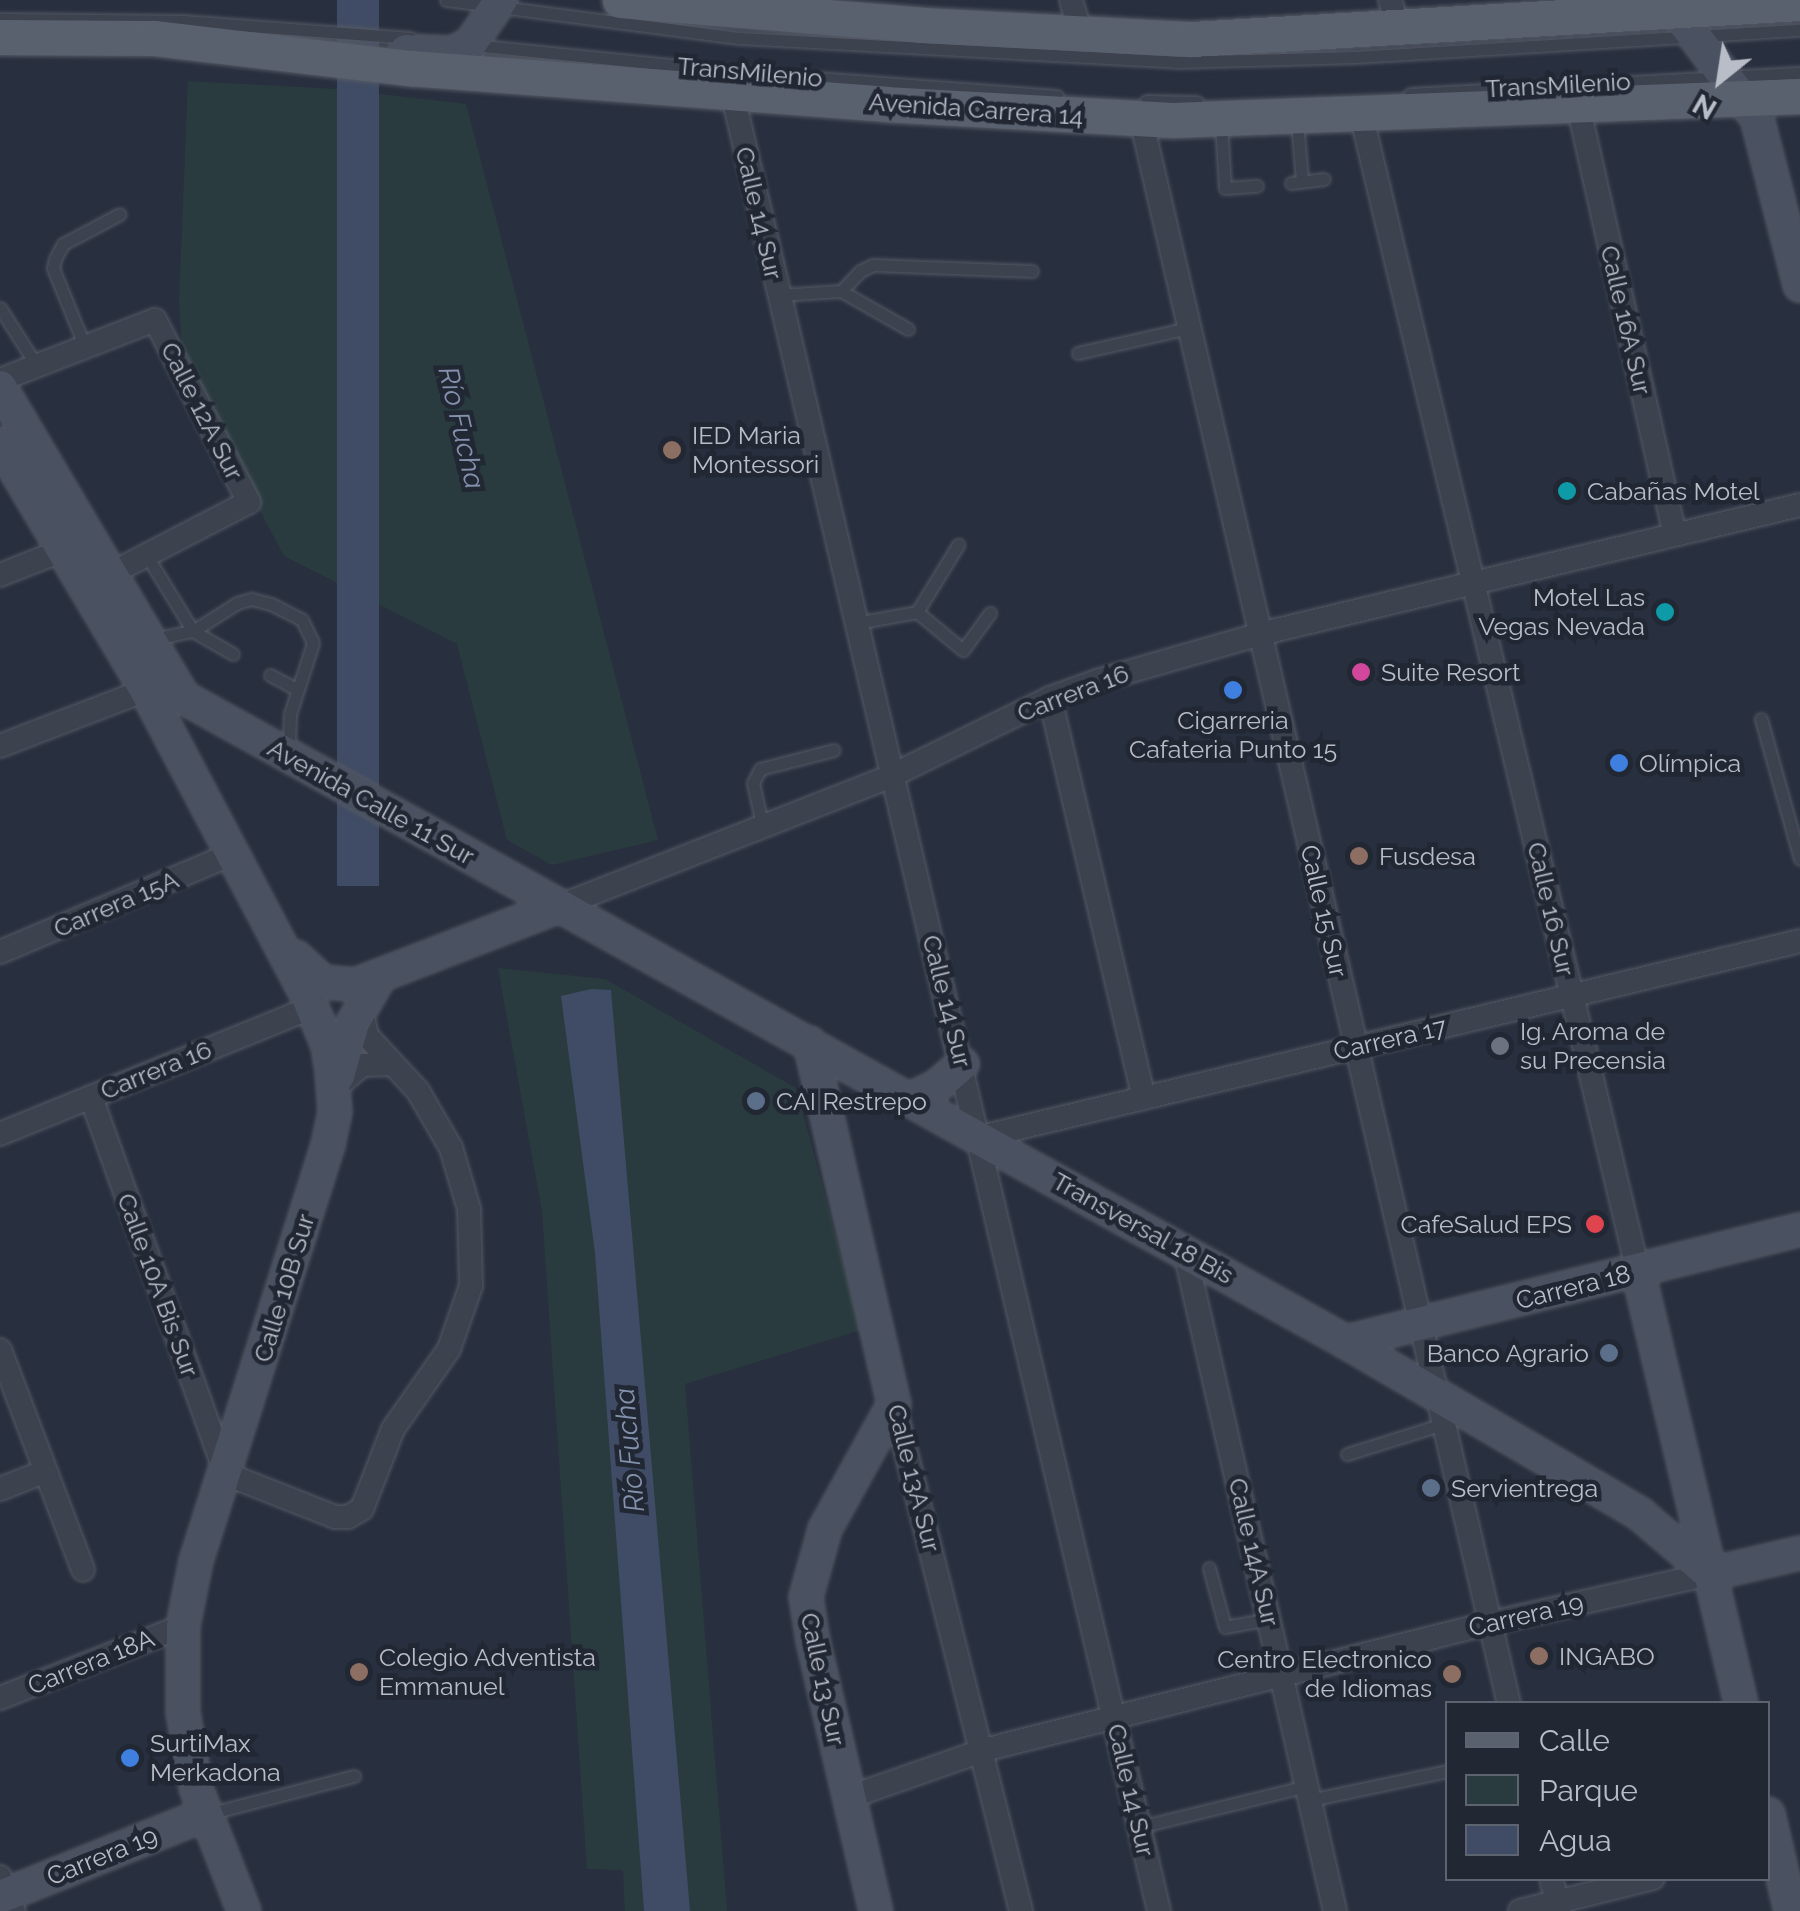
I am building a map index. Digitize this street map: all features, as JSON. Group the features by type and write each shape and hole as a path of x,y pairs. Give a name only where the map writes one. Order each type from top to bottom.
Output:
{"main road":[{"path":"620,0 765,7 1081,35 1246,38 1395,15 1599,8 1678,16 1800,3"},
{"path":"410,52 453,53 470,44 500,3"},
{"path":"1678,16 1762,128 1800,286"},
{"name":"Avenida Carrera 14","path":"0,37 154,38 329,46 410,52 732,92 1133,110 1221,120 1296,117 1351,106 1578,105 1734,87 1800,96"},
{"name":"Avenida Calle 11 Sur","path":"0,384 183,697"},
{"path":"0,444 146,690"},
{"name":"Avenida Calle 11 Sur","path":"146,690 183,697 560,906"},
{"name":"Calle 10B Sur","path":"146,690 312,1007 328,1046 336,1094 328,1145 196,1561 182,1626 182,1712 204,1815 244,1911"},
{"name":"Carrera 16","path":"271,928 322,982 341,987 379,978 560,906"},
{"name":"Transversal 18 Bis","path":"560,906 1346,1342 1439,1409 1640,1514 1710,1574"},
{"path":"336,1094 347,1040 361,1006 379,978"},
{"name":"Calle 13A Sur","path":"810,1044 894,1404"},
{"path":"832,1132 837,1110 848,1097 941,1084 962,1064"},
{"name":"Carrera 18","path":"1346,1342 1800,1230"},
{"name":"Calle 16 Sur","path":"1638,1271 1740,1701"},
{"name":"Calle 13 Sur","path":"876,1911 806,1598 826,1528 894,1404"},
{"name":"Carrera 19","path":"1710,1574 1800,1553"},
{"name":"Carrera 19","path":"5,1895 204,1815"},
{"path":"1770,1819 1781,1847 1791,1911"}],"street":[{"path":"1070,0 1081,35"},
{"name":"Calle 14 Sur","path":"732,92 891,776 981,1137 1159,1911"},
{"name":"Calle 16A Sur","path":"1578,105 1675,534"},
{"name":"Calle 16 Sur","path":"1351,106 1473,581 1638,1271"},
{"name":"Calle 15 Sur","path":"1133,110 1189,328 1508,1701"},
{"name":"Calle 12A Sur","path":"85,347 155,320 249,502 147,556"},
{"path":"0,384 85,347"},
{"name":"Carrera 16","path":"560,906 891,776 1050,698 1260,634 1800,505"},
{"path":"0,575 63,550"},
{"path":"110,574 147,556"},
{"path":"0,746 146,690"},
{"path":"1050,698 1144,1098"},
{"name":"Carrera 15A","path":"0,952 232,854"},
{"name":"Carrera 17","path":"981,1137 1800,941"},
{"path":"226,1474 335,1517 356,1514 367,1500 392,1429 459,1330 471,1286 469,1209 460,1172 440,1124 367,1036 361,1006"},
{"name":"Carrera 16","path":"0,1134 312,1007"},
{"path":"336,1094 362,1066 392,1064"},
{"name":"Calle 10A Bis Sur","path":"90,1097 226,1474"},
{"name":"Calle 14A Sur","path":"1185,1252 1336,1911"},
{"path":"0,1350 83,1570"},
{"name":"Calle 13A Sur","path":"894,1404 984,1750 1021,1911"},
{"path":"0,1489 46,1472"},
{"name":"Carrera 19","path":"850,1798 984,1750 1490,1622 1710,1574"},
{"name":"Carrera 18A","path":"0,1698 182,1626"},
{"path":"1552,1881 1558,1906"},
{"path":"1520,1911 1558,1906 1643,1881"}],"lane":[{"name":"TransMilenio","path":"446,0 500,3 739,38 1177,62 1252,62 1678,16 1800,30"},
{"path":"0,18 183,21 329,46"},
{"name":"TransMilenio","path":"470,44 736,72 1068,97"},
{"name":"TransMilenio","path":"1396,95 1734,87 1800,73"},
{"path":"1133,110 1351,106"},
{"path":"1296,117 1297,182 1324,179"},
{"path":"1221,120 1225,188 1257,186"},
{"path":"85,347 53,268 55,259 63,244 120,214"},
{"path":"842,291 860,271 874,265 1032,272"},
{"path":"778,295 842,291 908,330"},
{"path":"0,308 37,366"},
{"path":"1078,354 1189,328"},
{"path":"855,623 917,612 958,546"},
{"path":"147,556 193,631 233,654"},
{"path":"148,640 193,631 237,603 252,599 302,620 313,643 296,689 288,727 290,756"},
{"path":"917,612 963,650 990,613"},
{"path":"270,675 296,689"},
{"path":"1760,719 1800,859"},
{"path":"762,824 752,783 760,769 834,750"},
{"path":"1347,1454 1439,1409"},
{"path":"1209,1568 1225,1627 1269,1619"},
{"path":"1139,1827 1309,1793 1445,1771"},
{"path":"204,1815 354,1776"}],"green space":[{"path":"188,81 337,89 466,104 658,840 552,865 507,840 457,644 284,556 183,366 179,299"},
{"path":"498,968 605,979 796,1088 861,1330 685,1384 727,1911 625,1911 623,1870 587,1869 542,1211"}],"water":[{"path":"337,0 379,0 379,886 337,886"},
{"name":"Río Fucha","path":"591,989 611,990 690,1911 644,1911 595,1253 561,996"}],"place":[{"name":"IED Maria Montessori","path":"672,450"},
{"name":"Cabañas Motel","path":"1567,491"},
{"name":"Motel Las Vegas Nevada","path":"1665,612"},
{"name":"Suite Resort","path":"1361,672"},
{"name":"Cigarreria Cafateria Punto 15","path":"1233,690"},
{"name":"Olímpica","path":"1619,763"},
{"name":"Fusdesa","path":"1359,856"},
{"name":"Ig. Aroma de su Precensia","path":"1500,1046"},
{"name":"CAI Restrepo","path":"756,1101"},
{"name":"CafeSalud EPS","path":"1595,1224"},
{"name":"Banco Agrario","path":"1609,1353"},
{"name":"Servientrega","path":"1431,1488"},
{"name":"INGABO","path":"1539,1656"},
{"name":"Colegio Adventista Emmanuel","path":"359,1672"},
{"name":"Centro Electronico de Idiomas","path":"1452,1674"},
{"name":"SurtiMax Merkadona","path":"130,1758"}]}
